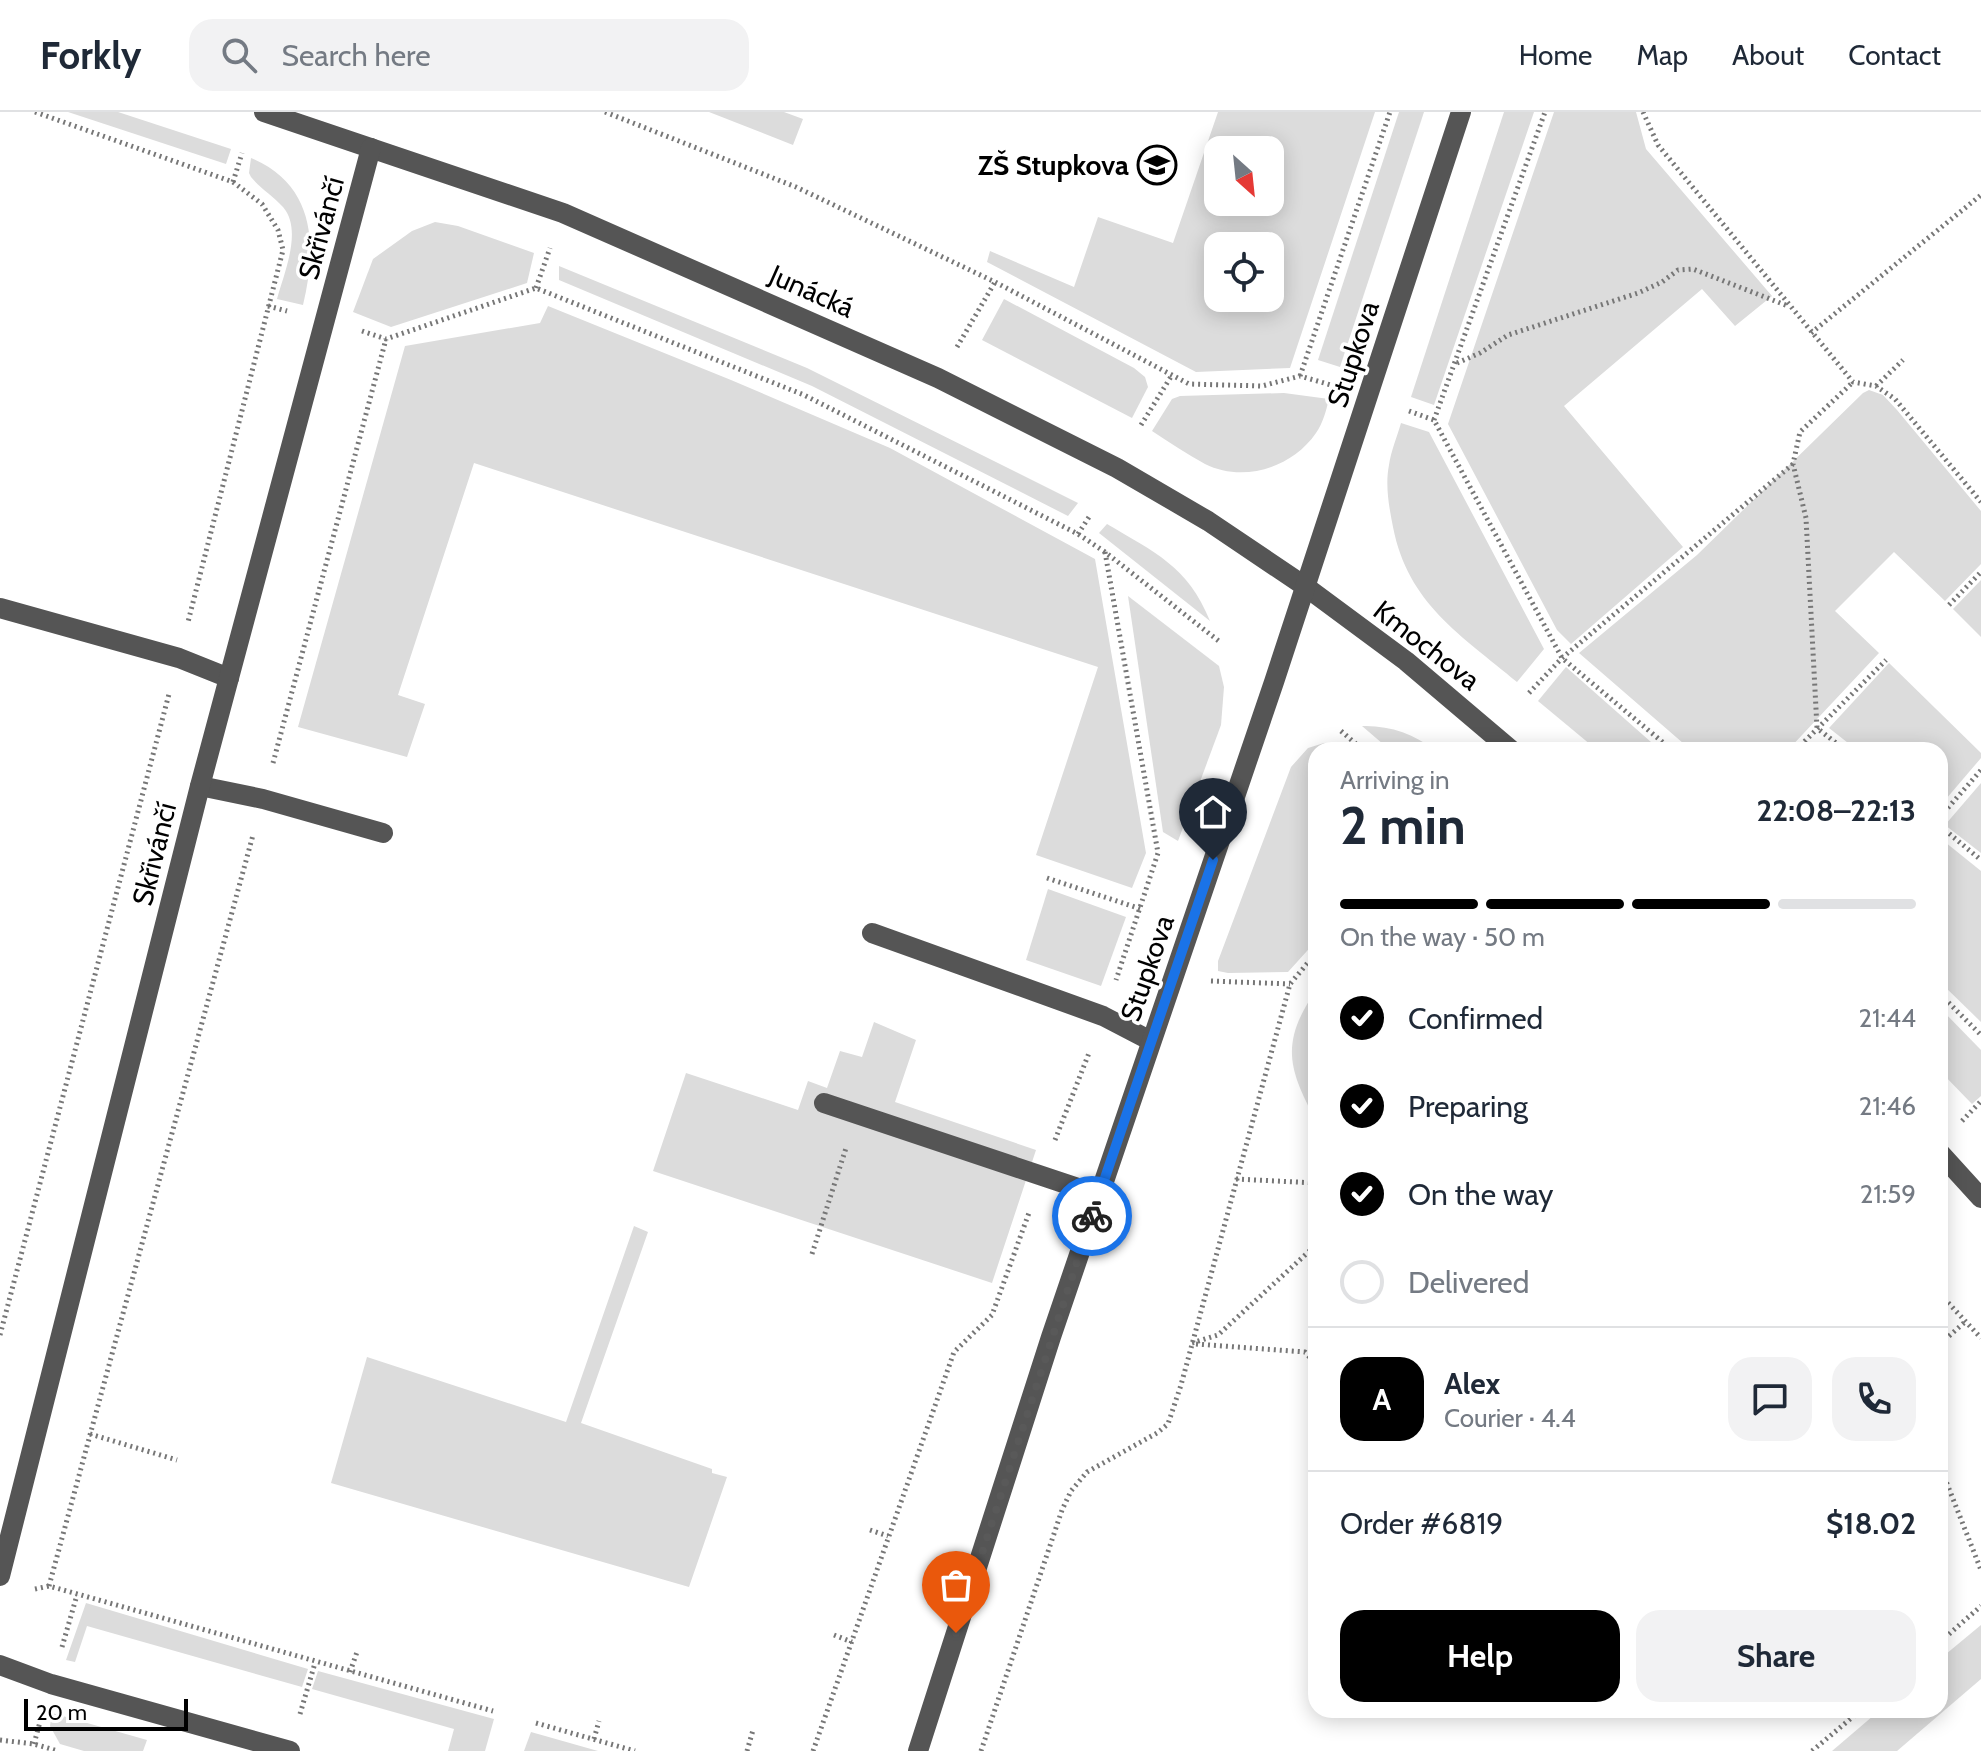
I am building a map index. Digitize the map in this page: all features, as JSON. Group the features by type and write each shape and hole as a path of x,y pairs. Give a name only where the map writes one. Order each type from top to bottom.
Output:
{"street":[{"name":"Junácká","path":"264,112 563,213 938,378 1117,468 1208,521 1306,587"},
{"name":"Stupkova","path":"918,1751 1099,1195 1306,587 1461,112"},
{"name":"Skřivánčí","path":"0,1576 200,786 371,148"},
{"name":"Kmochova","path":"1306,587 1406,661 1502,742"},
{"path":"0,608 179,658 229,678"},
{"path":"200,786 263,799 383,833"},
{"path":"872,933 1103,1016 1151,1041"},
{"path":"824,1103 1099,1195"},
{"path":"1948,1162 1981,1198"},
{"path":"0,1665 51,1684 290,1751"}],"path":[{"path":"0,1335 283,250 278,230 262,204 233,182 35,112"},
{"path":"605,112 796,187 995,282 1189,384 1262,386 1300,376 1331,385"},
{"path":"1300,376 1390,112"},
{"path":"1434,420 1545,112"},
{"path":"1643,112 1658,145 1853,382 1876,386 1895,399 1981,502"},
{"path":"233,182 242,153"},
{"path":"1811,333 1981,195"},
{"path":"1457,363 1508,335 1638,293 1662,282 1678,270 1693,269 1789,306"},
{"path":"938,378 995,282"},
{"path":"493,1711 49,1586 386,339 536,288 804,395 1078,534 1220,642"},
{"path":"1876,386 1903,360"},
{"path":"1141,425 1172,375"},
{"path":"1835,742 1817,728 1806,518 1793,464 1800,432 1853,382"},
{"path":"1409,411 1434,420 1562,658 1662,742"},
{"path":"1529,693 1562,658 1793,464"},
{"path":"1078,534 1091,514"},
{"path":"813,1751 954,1352 992,1315 1041,1176 1103,1016 1158,853 1105,552"},
{"path":"1949,605 1981,572"},
{"path":"1804,742 1886,660"},
{"path":"1341,731 1354,742"},
{"path":"1948,808 1981,770"},
{"path":"1948,833 1981,860"},
{"path":"1047,878 1141,909"},
{"path":"981,1751 1071,1491 1087,1472 1168,1424 1290,984 1308,963"},
{"path":"1172,979 1290,984"},
{"path":"1948,1002 1981,1035"},
{"path":"812,1254 857,1114"},
{"path":"1236,1179 1308,1183"},
{"path":"1191,1343 1218,1335 1308,1252"},
{"path":"1948,1302 1981,1338"},
{"path":"1948,1337 1966,1321"},
{"path":"1191,1343 1305,1352 1308,1355"},
{"path":"89,1434 177,1460"},
{"path":"1948,1486 1981,1570"},
{"path":"870,1530 889,1536"},
{"path":"58,1660 77,1595"},
{"path":"1948,1635 1981,1606"},
{"path":"834,1635 852,1642"},
{"path":"350,1672 357,1652"},
{"path":"297,1727 315,1663"},
{"path":"34,1744 43,1712"},
{"path":"1812,1751 1851,1718"},
{"path":"594,1739 599,1721"},
{"path":"536,1723 635,1751"},
{"path":"747,1751 753,1730"},
{"path":"0,1740 34,1744 58,1751"}],"shaded area":[{"path":"68,112 118,112 231,149 226,164"},
{"path":"709,112 784,112 803,119 793,145"},
{"path":"1218,112 1375,112 1290,368 1196,372 987,262 990,251 1074,287 1098,217 1173,243 1204,153 1204,216 1284,216 1284,136 1210,136"},
{"path":"1399,112 1424,112 1340,367 1318,360"},
{"path":"1504,112 1534,112 1434,405 1411,397"},
{"path":"1554,112 1636,112 1646,149 1772,296 1735,326 1702,289 1564,406 1683,547 1571,644 1557,630 1448,424"},
{"path":"251,158 289,184 307,220 310,261 303,305 277,299 292,239 289,216 251,177"},
{"path":"435,222 458,226 534,253 527,283 391,327 353,312 373,259 412,231"},
{"path":"559,266 807,368 1078,503 1068,516 812,386 559,280"},
{"path":"1004,299 1134,368 1145,377 1148,387 1132,418 982,340"},
{"path":"548,306 890,448 1095,559 1146,853 1132,888 1036,855 1098,667 474,463 398,695 425,704 407,757 298,727 405,346 540,323"},
{"path":"1869,390 1883,395 1981,511 1981,564 1945,601 1894,552 1835,611 1879,653 1796,742 1682,742 1579,653 1697,555"},
{"path":"1284,393 1329,399 1321,425 1306,445 1294,455 1266,469 1250,472 1220,470 1152,431 1172,399 1180,396"},
{"path":"1401,423 1429,432 1544,649 1517,682 1440,616 1411,577 1400,554 1390,512 1387,480"},
{"path":"1107,524 1168,562 1191,587 1210,621 1099,533"},
{"path":"1981,580 1981,637 1953,609"},
{"path":"1128,596 1219,666 1224,687 1221,725 1178,841 1163,832"},
{"path":"1889,663 1981,753 1981,758 1948,797 1948,742 1847,742 1829,728"},
{"path":"1566,667 1651,742 1587,742 1538,701"},
{"path":"1362,726 1382,727 1423,742 1381,742"},
{"path":"1308,748 1308,950 1288,972 1218,971 1218,961 1291,767"},
{"path":"1981,783 1981,853 1948,827 1948,822"},
{"path":"1948,844 1981,871 1981,1022 1948,990"},
{"path":"1048,889 1126,917 1101,986 1026,960"},
{"path":"1308,1004 1308,1105 1299,1086 1292,1056 1297,1025"},
{"path":"1948,1016 1981,1050 1981,1096 1972,1104 1948,1079"},
{"path":"874,1022 916,1040 895,1102 1036,1150 992,1283 653,1171 686,1073 798,1110 808,1081 827,1088 840,1051 862,1057"},
{"path":"634,1226 648,1232 581,1423 727,1477 689,1587 331,1483 367,1357 566,1422"},
{"path":"86,1603 308,1669 302,1687 87,1626 75,1662 66,1660"},
{"path":"1981,1625 1981,1679 1948,1707 1948,1652"},
{"path":"318,1671 494,1719 485,1751 448,1751 454,1729 312,1689"},
{"path":"52,1713 147,1740 143,1751 84,1751 60,1744 50,1726"},
{"path":"1871,1718 1936,1718 1897,1751 1832,1751"},
{"path":"531,1732 598,1751 524,1751"}],"way so far":[{"path":"956,1633 1092,1216"}],"place":[{"name":"ZŠ Stupkova","path":"1157,165"}],"route":[{"path":"1092,1216 1213,860"}]}
